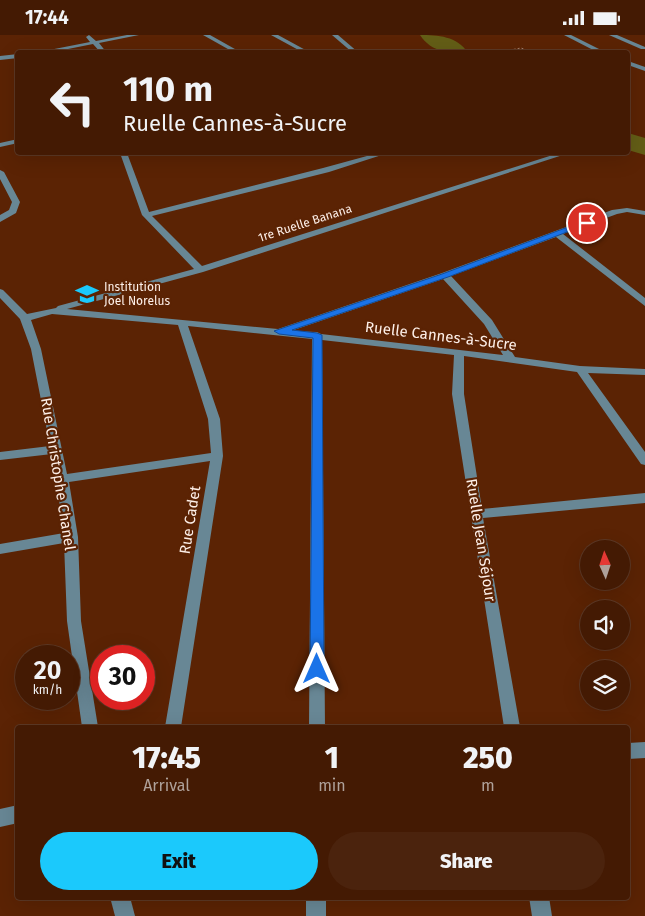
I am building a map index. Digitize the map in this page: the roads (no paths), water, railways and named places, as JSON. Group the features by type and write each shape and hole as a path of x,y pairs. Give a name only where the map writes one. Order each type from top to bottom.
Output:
{"street":[{"path":"88,35 102,50"},
{"path":"50,50 92,41 136,35"},
{"path":"206,35 234,50"},
{"path":"274,35 303,50"},
{"path":"335,35 353,50"},
{"path":"570,35 599,50"},
{"path":"612,35 643,48"},
{"path":"0,58 15,56"},
{"path":"630,64 645,70"},
{"path":"636,73 645,70"},
{"path":"0,145 15,142"},
{"path":"124,155 146,215 200,270"},
{"path":"146,215 326,170 377,155"},
{"name":"1re Ruelle Banana","path":"52,311 200,270 558,155"},
{"path":"0,172 16,202 13,211 0,219"},
{"path":"279,331 445,275 615,212 627,210 645,213"},
{"path":"558,234 645,303"},
{"path":"445,275 488,322 512,359"},
{"name":"Rue Christophe Chanel","path":"0,292 25,318 36,349 57,449 71,537 74,621 90,725"},
{"name":"Ruelle Cannes-à-Sucre","path":"25,318 52,311 182,322 317,335 580,369 645,372"},
{"name":"Rue Cadet","path":"173,725 217,456 214,419 182,322"},
{"path":"316,725 317,335"},
{"name":"Ruelle Jean Séjour","path":"459,352 458,394 512,725"},
{"path":"580,369 645,461"},
{"path":"0,456 57,449"},
{"path":"61,479 217,456"},
{"path":"476,514 645,498"},
{"path":"0,549 71,537"},
{"path":"630,751 645,750"},
{"path":"0,818 15,815"},
{"path":"121,900 125,916"},
{"path":"316,900 316,916"},
{"path":"539,900 542,916"}],"waterway":[{"path":"430,35 453,50"},
{"path":"630,142 645,147"}],"place":[{"name":"Institution Joel Norelus","path":"87,294"}]}
